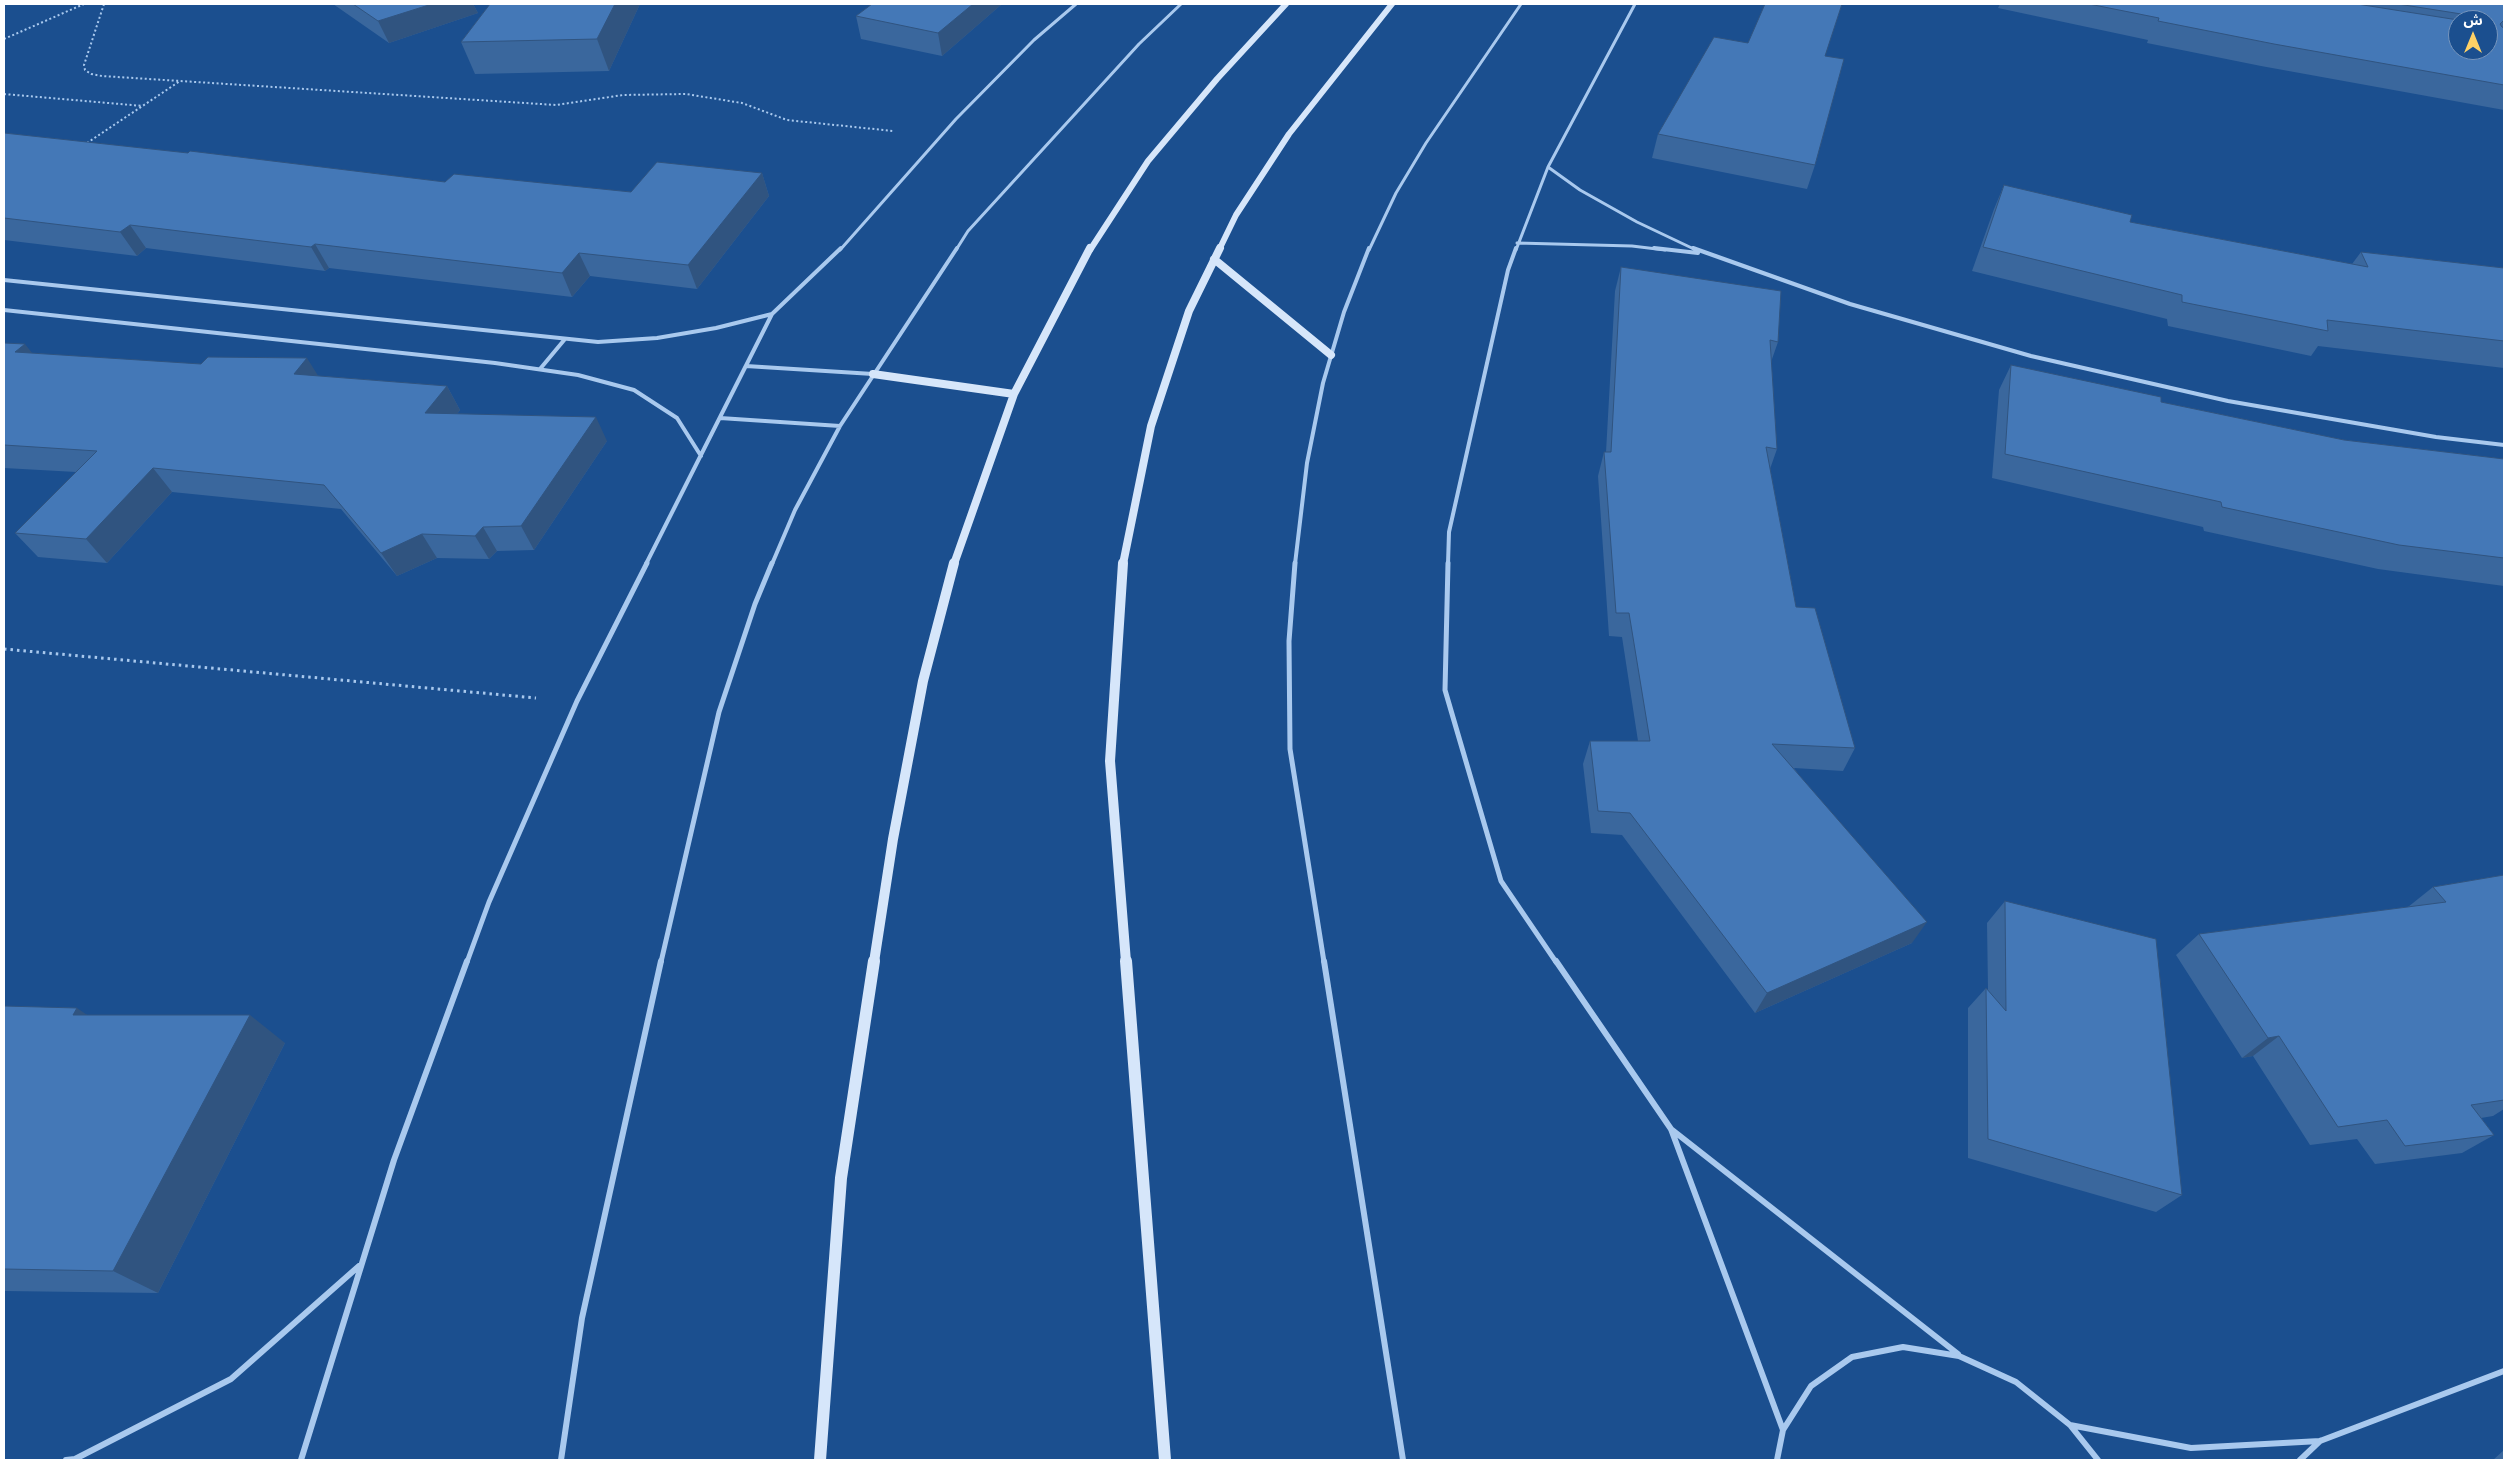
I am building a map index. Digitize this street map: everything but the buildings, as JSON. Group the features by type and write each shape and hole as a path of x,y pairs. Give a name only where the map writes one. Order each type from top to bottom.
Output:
{"street":[{"path":"301,1460 394,1160 489,902 577,701 772,314 855,235 941,136 1034,40 1076,4"},
{"path":"561,1460 582,1318 689,837 719,712 755,604 795,510 840,426 968,231 1139,44 1180,4"},
{"path":"820,1460 842,1178 893,839 923,681 958,549 1014,394 1082,261 1148,161 1217,79 1286,4"},
{"path":"1165,1460 1110,762 1122,567 1150,426 1189,311 1236,214 1289,134 1392,4"},
{"path":"1403,1460 1290,749 1289,641 1296,547 1307,464 1323,383 1344,312 1369,249 1396,193 1426,143 1521,4"},
{"path":"1635,4 1548,167 1508,270 1448,532 1445,690 1501,881 1671,1129 1783,1430"},
{"path":"1548,167 1580,190 1636,222 1703,253 1850,304 2031,356 2228,401 2436,437 2504,445"},
{"path":"1517,243 1632,246 1703,253"},
{"path":"1214,259 1331,355"},
{"path":"4,280 598,342 657,338 716,328 772,314"},
{"path":"4,310 540,369 578,375 634,390 677,418 701,456"},
{"path":"540,369 565,338"},
{"path":"746,366 873,374 1014,394"},
{"path":"720,418 840,426"},
{"path":"1671,1129 1959,1356 2016,1382 2070,1425 2098,1460"},
{"path":"66,1460 74,1459 231,1379 360,1266"},
{"path":"1777,1460 1783,1430 1811,1386 1852,1357 1903,1348 1959,1356"},
{"path":"2070,1425 2191,1448 2320,1441 2504,1372"},
{"path":"2300,1460 2320,1441"}],"path":[{"path":"4,39 84,4"},
{"path":"104,4 84,65 85,70 102,76 556,104 623,95 686,94 742,103 787,120 941,136"},
{"path":"86,144 180,81"},
{"path":"4,94 143,106"},
{"path":"4,649 577,701"}]}
